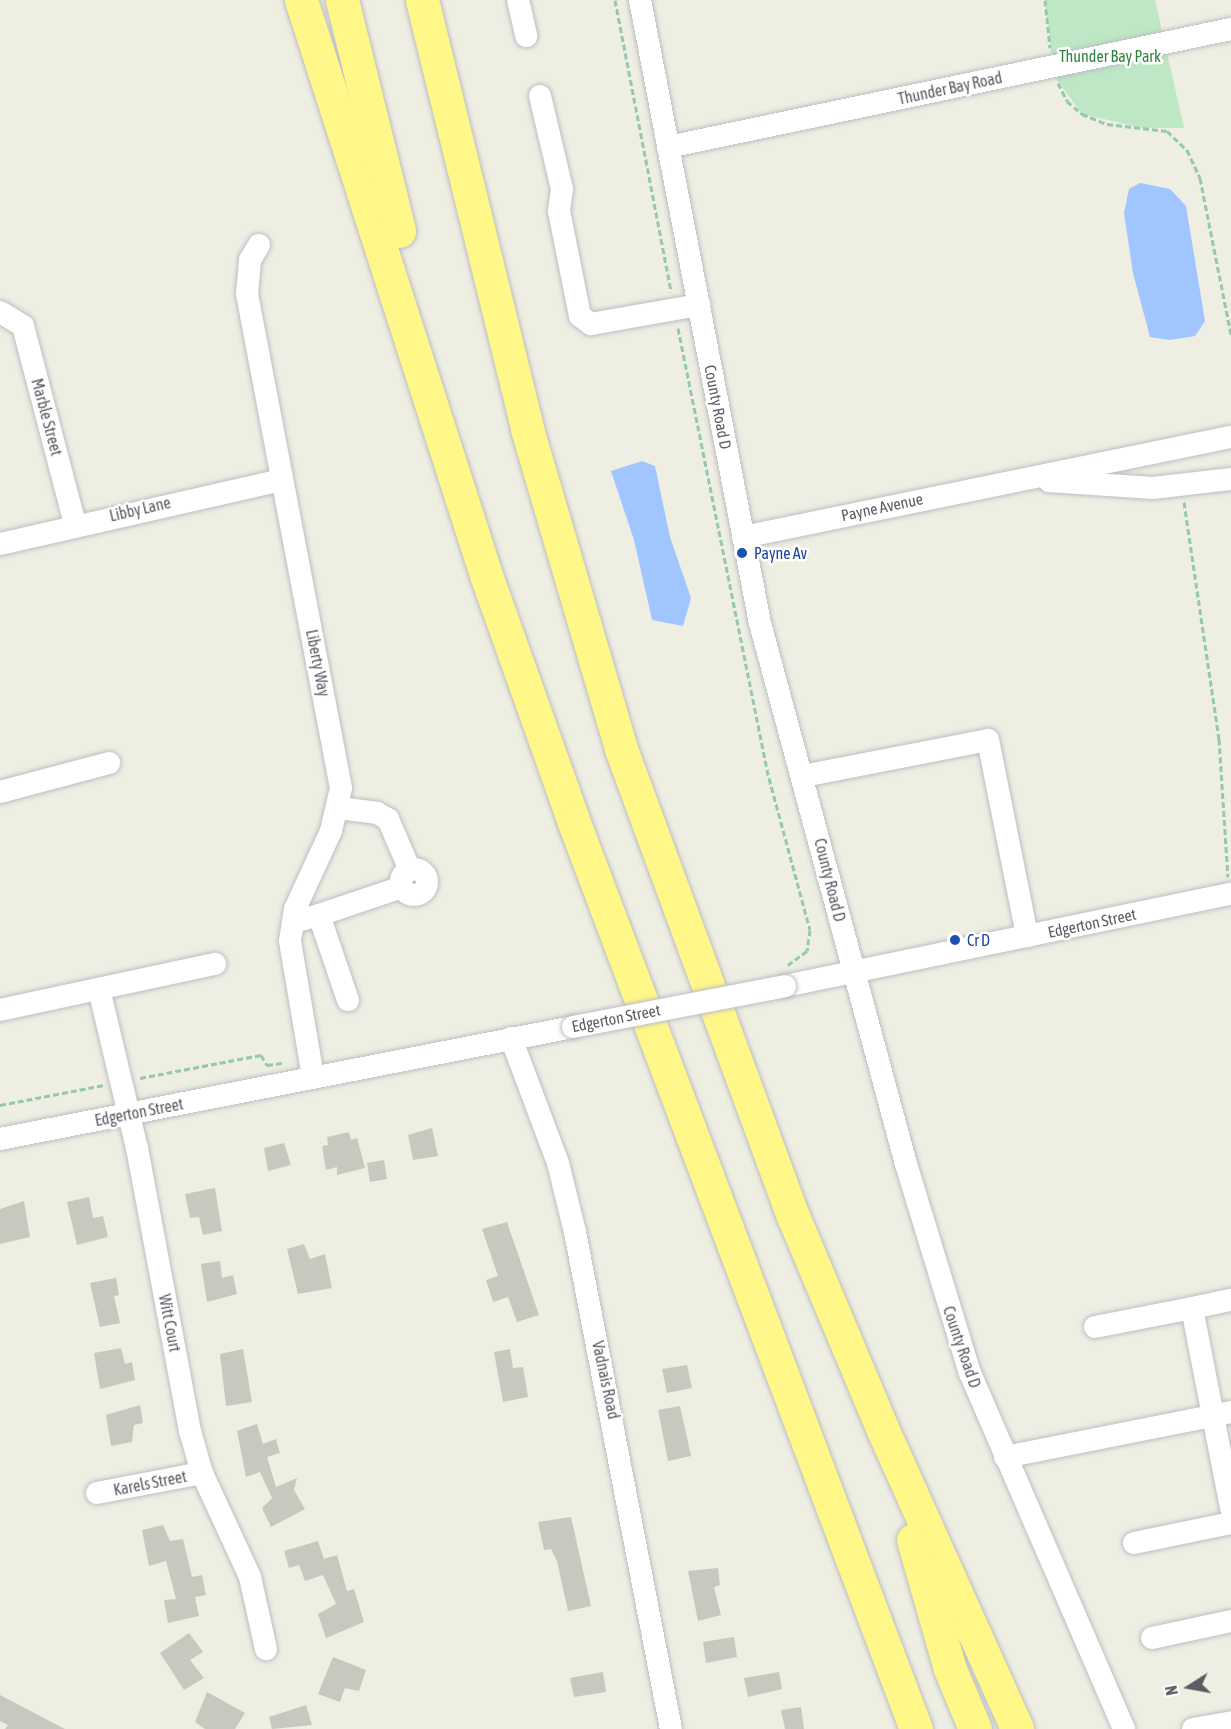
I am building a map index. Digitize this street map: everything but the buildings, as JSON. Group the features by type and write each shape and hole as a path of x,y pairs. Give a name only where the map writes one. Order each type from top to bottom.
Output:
{"highway":[{"path":"295,0 326,74"},
{"path":"301,0 486,575 573,820 916,1729"},
{"path":"342,0 486,575"},
{"path":"422,0 527,429 621,749 760,1130 882,1428 1017,1729"},
{"path":"882,1428 950,1669 975,1729"}],"street":[{"path":"518,0 526,36"},
{"name":"County Road D","path":"640,0 760,623 803,776 853,972 945,1296 1005,1457 1124,1729"},
{"name":"Thunder Bay Road","path":"668,147 1231,29"},
{"path":"540,96 562,189 559,211 580,316 591,324 699,304"},
{"name":"Liberty Way","path":"259,245 250,260 246,294 338,764 338,808 293,922 292,967 311,1067"},
{"name":"Marble Street","path":"5,314 26,336 75,524"},
{"name":"Payne Avenue","path":"743,537 1231,437"},
{"name":"Payne Avenue","path":"1021,479 1153,488 1231,479"},
{"name":"Libby Lane","path":"0,544 75,524 282,480"},
{"path":"803,776 988,740 1027,936"},
{"path":"0,792 109,763"},
{"path":"293,922 319,915 406,879 388,819 377,813 338,808"},
{"name":"Edgerton Street","path":"0,1138 129,1113 311,1067 573,1027 781,977 853,972 1027,936 1230,889"},
{"path":"319,915 348,1000"},
{"path":"0,1010 215,964"},
{"name":"Witt Court","path":"99,989 129,1113 202,1473 250,1576 266,1649"},
{"name":"Vadnais Road","path":"511,1038 558,1163 575,1232 671,1729"},
{"path":"1095,1327 1231,1300"},
{"path":"1192,1308 1222,1414 1231,1508"},
{"path":"1005,1457 1222,1414"},
{"name":"Karels Street","path":"97,1493 202,1473"},
{"path":"1134,1543 1231,1523"},
{"path":"1152,1638 1231,1621"},
{"path":"1193,1729 1231,1722"}],"path":[{"path":"615,0 674,309 769,778 810,930 807,951 781,977"},
{"path":"1045,0 1053,67 1067,101 1082,114 1107,124 1167,131 1187,150 1200,178 1231,335"},
{"path":"1183,496 1219,738 1230,889"},
{"path":"0,1105 261,1055 267,1065 311,1067"}],"green space":[{"name":"Thunder Bay Park","path":"1045,0 1155,0 1184,128 1143,128 1082,114 1054,76"}],"water":[{"path":"1140,183 1170,189 1186,206 1205,321 1195,336 1170,340 1150,337 1133,273 1124,213 1129,189"},
{"path":"642,461 655,466 670,537 691,598 683,626 652,620 634,540 611,471"}],"place":[{"name":"Payne Av","path":"742,553"},
{"name":"Cr D","path":"955,940"}]}
